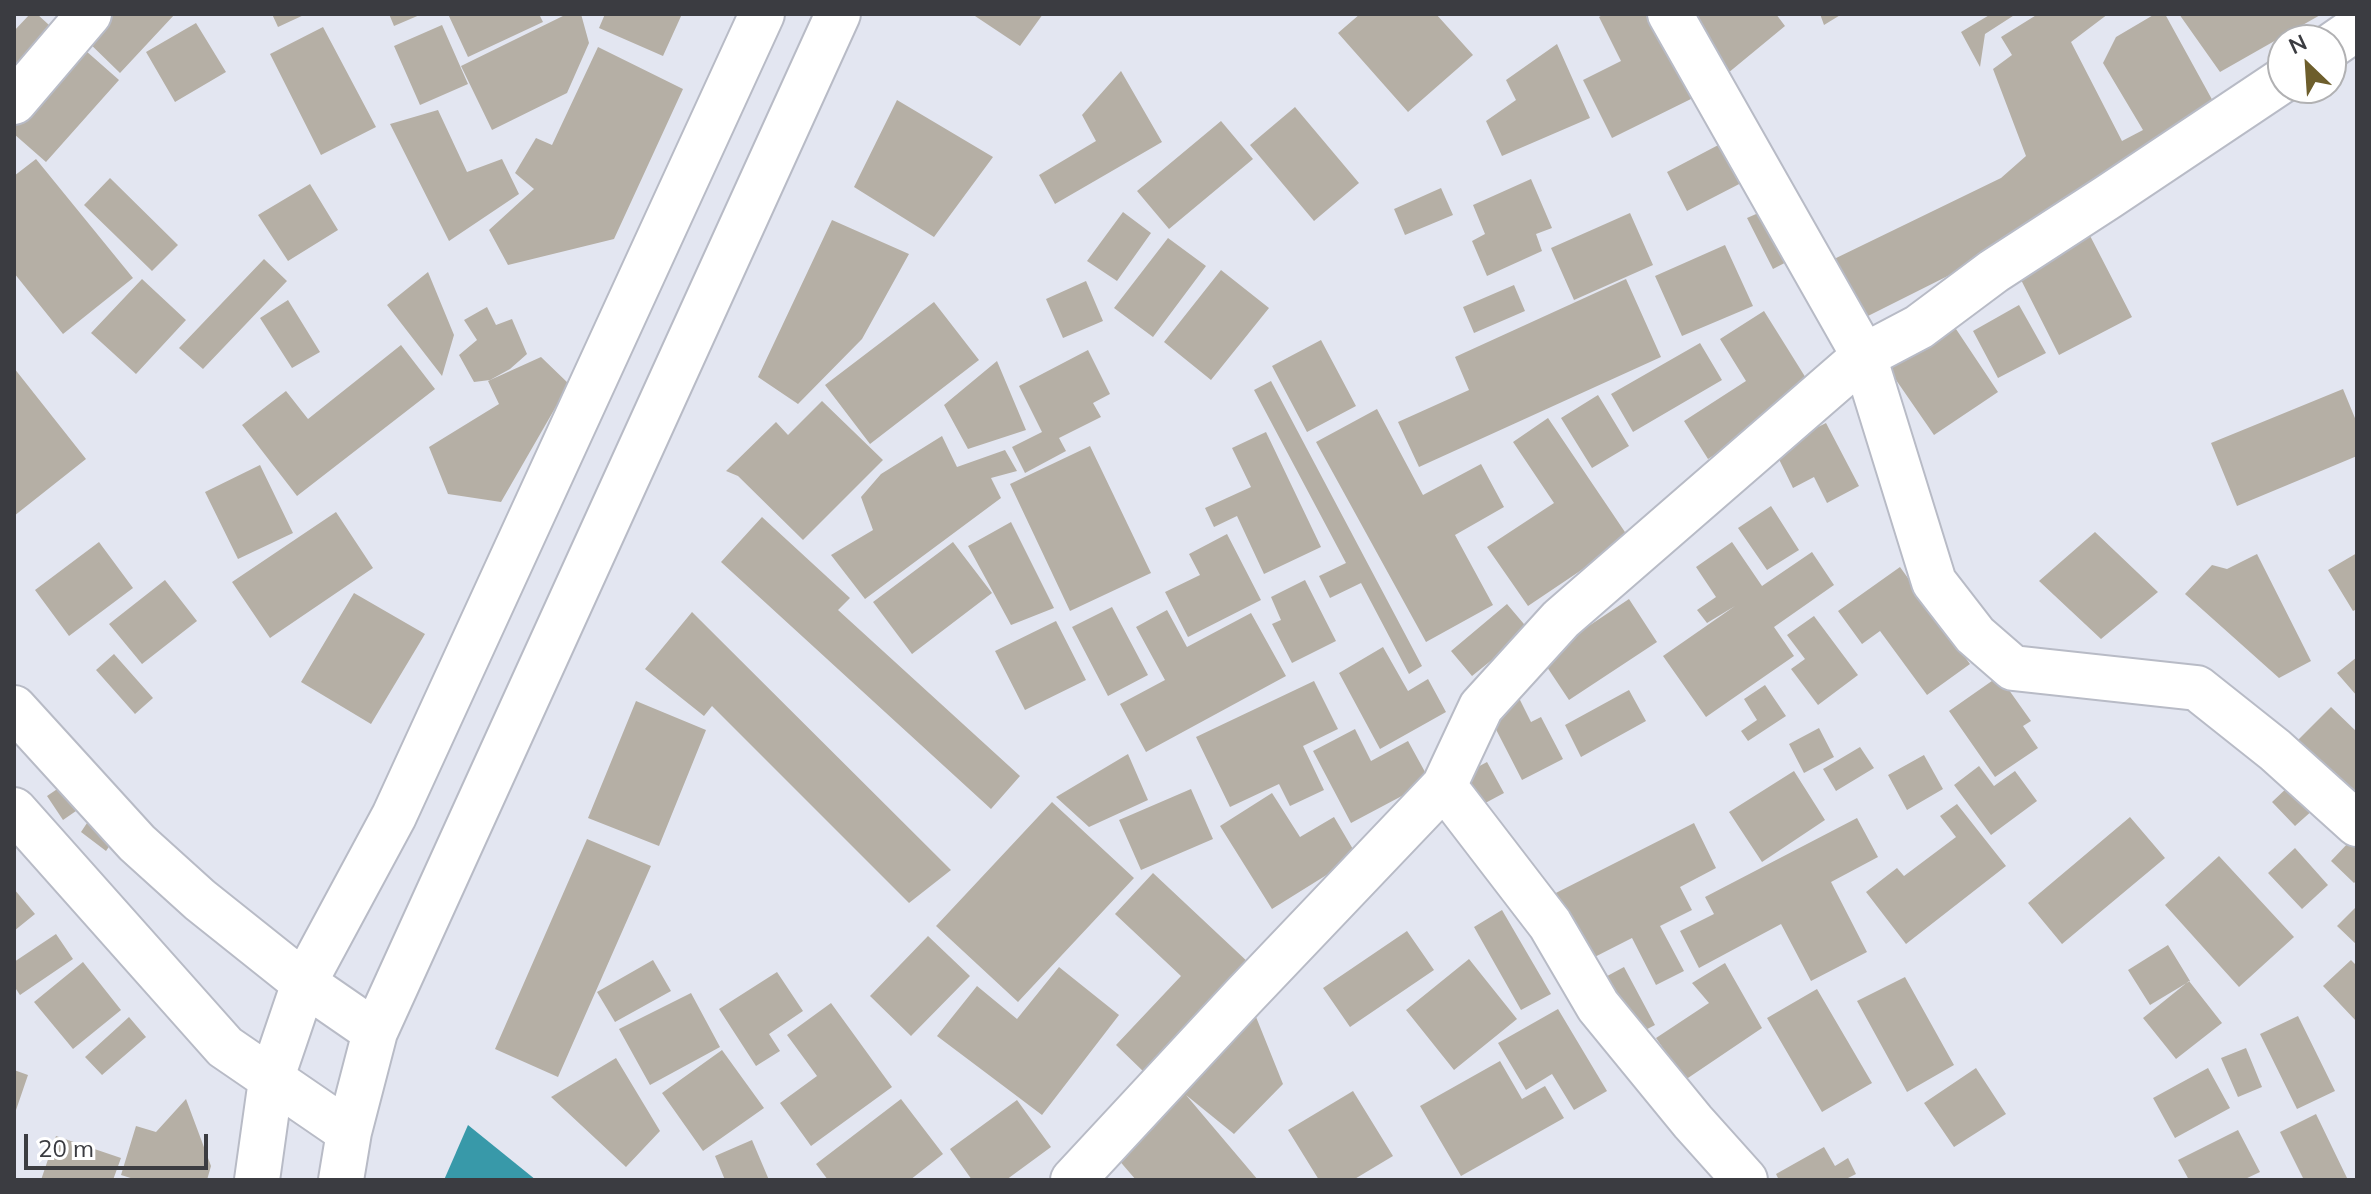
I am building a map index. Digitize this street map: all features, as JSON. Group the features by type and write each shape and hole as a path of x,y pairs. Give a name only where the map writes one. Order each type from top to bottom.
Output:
{"main road":[{"path":"14,102 89,14"},
{"path":"257,1180 271,1080 304,983 394,816 762,14"},
{"path":"341,1180 349,1132 375,1032 838,14"},
{"path":"1670,14 1864,356 1934,582 1975,635 2013,668 2197,688 2275,750 2357,824"},
{"path":"1073,1180 1444,786 1481,707 1561,619 1864,356 1919,327 1994,271 2267,91"},
{"path":"14,708 137,843 200,900 304,983 375,1032"},
{"path":"1444,786 1550,924 1598,1006 1745,1180"},
{"path":"14,810 225,1047 349,1132"}],"water":[{"path":"468,1125 536,1180 444,1180"}],"building":[{"path":"30,14 37,14 60,35 14,84 14,31"},
{"path":"101,14 175,14 120,73 81,35"},
{"path":"272,14 306,14 278,27"},
{"path":"389,14 422,14 394,26"},
{"path":"448,14 539,14 543,22 468,57"},
{"path":"567,14 581,14 589,43 567,93 492,130 461,66"},
{"path":"605,14 682,14 663,56 599,28"},
{"path":"972,14 1043,14 1020,46"},
{"path":"1360,14 1436,14 1473,55 1408,112 1338,33"},
{"path":"1604,14 1654,14 1695,97 1612,138 1583,80 1621,61 1599,17"},
{"path":"1688,14 1776,14 1785,26 1722,78"},
{"path":"1820,14 1842,14 1824,25"},
{"path":"1991,14 2016,14 1985,34 1980,67 1961,32"},
{"path":"2038,14 2108,14 2071,42 2122,141 2143,130 2103,63 2116,37 2155,14 2165,14 2231,134 1860,320 1832,260 2001,178 2026,156 1993,69 2012,55 2001,37"},
{"path":"2179,14 2322,14 2304,24 2267,24 2267,45 2220,72"},
{"path":"196,23 226,72 175,102 146,52"},
{"path":"442,25 468,84 420,105 394,46"},
{"path":"323,27 376,127 321,155 270,54"},
{"path":"77,43 119,80 46,162 14,134 14,112"},
{"path":"1557,44 1590,118 1502,156 1486,121 1516,100 1506,80"},
{"path":"598,47 683,89 614,239 508,265 489,230 534,189 515,173 536,138 552,145"},
{"path":"1121,71 1162,142 1055,204 1039,175 1096,141 1082,115"},
{"path":"897,100 993,157 934,237 854,187"},
{"path":"1295,107 1359,183 1314,221 1250,145"},
{"path":"438,110 467,172 502,159 519,194 449,241 390,124"},
{"path":"1221,121 1253,159 1169,229 1137,191"},
{"path":"1724,142 1745,181 1687,211 1667,172"},
{"path":"36,159 133,278 63,334 14,273 14,176"},
{"path":"110,178 178,245 152,271 84,205"},
{"path":"1531,179 1552,228 1536,234 1542,251 1487,276 1472,241 1485,234 1473,205"},
{"path":"310,184 338,230 288,261 258,215"},
{"path":"1441,188 1453,215 1405,235 1394,209"},
{"path":"1772,207 1800,255 1773,269 1747,218"},
{"path":"1123,212 1151,233 1117,281 1087,261"},
{"path":"1630,213 1653,265 1574,300 1551,248"},
{"path":"832,220 909,254 862,339 798,404 758,377"},
{"path":"2086,228 2132,317 2059,355 2013,264"},
{"path":"1168,238 1206,266 1153,337 1114,308"},
{"path":"1725,245 1753,306 1682,336 1655,276"},
{"path":"264,259 287,281 203,369 179,348"},
{"path":"1221,270 1269,308 1211,380 1164,342"},
{"path":"428,272 454,335 442,376 387,305"},
{"path":"142,279 186,320 136,374 91,333"},
{"path":"1626,279 1661,357 1419,467 1398,422 1469,390 1455,357"},
{"path":"1086,281 1103,321 1063,338 1046,299"},
{"path":"1514,285 1525,311 1474,333 1463,307"},
{"path":"288,300 320,352 292,368 260,318"},
{"path":"934,302 979,360 870,444 825,385"},
{"path":"2019,305 2046,353 1998,378 1973,331"},
{"path":"487,307 496,325 512,319 527,354 510,369 490,380 474,382 459,355 477,340 464,320"},
{"path":"1764,311 1814,391 1708,459 1684,421 1746,381 1720,339"},
{"path":"1950,320 1998,392 1934,435 1885,364"},
{"path":"1321,340 1356,406 1307,432 1272,366"},
{"path":"1700,343 1722,380 1633,432 1611,394"},
{"path":"401,345 435,389 297,496 242,425 286,391 308,419"},
{"path":"1088,350 1110,394 1093,403 1101,417 1059,438 1066,451 1025,473 1012,447 1042,432 1019,386"},
{"path":"541,357 569,384 501,502 448,494 429,447 499,404 488,381"},
{"path":"997,361 1026,430 968,449 944,405"},
{"path":"14,368 86,459 14,516"},
{"path":"1271,381 1422,666 1409,674 1361,583 1330,598 1319,576 1346,563 1254,390"},
{"path":"2343,389 2357,423 2357,456 2237,506 2211,443"},
{"path":"1598,395 1629,446 1592,468 1561,418"},
{"path":"822,401 883,460 803,540 738,476 726,471 776,422 788,435"},
{"path":"1377,409 1423,495 1481,464 1504,507 1455,535 1493,605 1426,642 1316,442"},
{"path":"1548,418 1629,538 1528,606 1487,547 1554,503 1513,442"},
{"path":"1826,423 1859,486 1827,503 1814,477 1793,488 1774,449"},
{"path":"1266,432 1321,547 1264,574 1237,516 1214,527 1205,508 1251,487 1232,448"},
{"path":"942,436 957,467 1005,450 1017,471 991,478 1001,498 865,599 831,555 873,530 861,497 881,474"},
{"path":"1090,446 1151,573 1070,611 1010,484"},
{"path":"260,465 293,533 238,559 205,492"},
{"path":"1771,506 1799,550 1767,570 1738,528"},
{"path":"336,512 373,568 270,638 232,582"},
{"path":"762,517 850,598 838,610 1020,776 991,809 721,562"},
{"path":"1011,522 1054,608 1011,625 968,546"},
{"path":"2095,532 2158,592 2101,639 2039,581"},
{"path":"1227,534 1261,600 1188,637 1165,592 1200,575 1189,554"},
{"path":"99,542 133,588 69,636 35,590"},
{"path":"953,542 992,593 912,654 873,602"},
{"path":"1732,542 1762,586 1812,552 1834,585 1774,627 1794,656 1706,717 1663,656 1735,606 1707,623 1697,610 1716,597 1696,567"},
{"path":"2357,553 2357,609 2353,611 2328,570"},
{"path":"2257,554 2311,661 2279,678 2185,594 2212,565 2227,569"},
{"path":"1900,567 1970,664 1927,695 1880,631 1862,644 1838,611"},
{"path":"165,580 197,621 142,664 109,624"},
{"path":"1305,580 1336,641 1292,663 1272,624 1281,620 1271,597"},
{"path":"354,593 425,634 371,724 301,682"},
{"path":"1629,599 1657,642 1569,700 1541,658"},
{"path":"1507,604 1529,630 1472,676 1451,651"},
{"path":"1112,607 1148,675 1108,696 1072,627"},
{"path":"1167,610 1187,647 1251,613 1286,676 1146,752 1120,704 1165,680 1136,627"},
{"path":"692,612 951,870 909,903 712,706 704,716 645,669"},
{"path":"1814,616 1858,675 1818,705 1791,669 1805,659 1787,635"},
{"path":"1056,621 1086,680 1025,710 995,651"},
{"path":"1383,647 1408,691 1428,679 1446,712 1380,749 1339,673"},
{"path":"114,654 153,698 135,714 96,670"},
{"path":"2357,657 2357,696 2337,673"},
{"path":"1999,676 2031,721 2023,726 2038,748 1995,777 1949,711"},
{"path":"1314,681 1338,729 1303,746 1324,790 1290,806 1279,784 1230,807 1196,737"},
{"path":"1765,685 1786,716 1748,741 1741,731 1757,720 1744,699"},
{"path":"1629,690 1646,721 1581,757 1565,725"},
{"path":"1518,696 1531,722 1541,717 1563,759 1522,780 1487,712"},
{"path":"636,701 706,730 659,846 588,818"},
{"path":"2331,707 2357,732 2357,797 2295,743"},
{"path":"1819,728 1834,757 1804,773 1789,744"},
{"path":"1355,729 1371,761 1408,741 1430,781 1351,823 1313,751"},
{"path":"1860,747 1874,768 1836,791 1823,769"},
{"path":"1128,754 1148,800 1089,827 1056,797"},
{"path":"1924,755 1943,789 1907,810 1888,775"},
{"path":"1487,762 1504,793 1476,808 1459,777"},
{"path":"1979,766 1994,786 2015,771 2037,801 1991,835 1954,785"},
{"path":"1794,771 1825,820 1762,862 1729,812"},
{"path":"72,779 89,802 63,820 47,796"},
{"path":"2290,785 2314,809 2295,826 2272,802"},
{"path":"1191,789 1213,839 1141,870 1119,820"},
{"path":"1272,793 1300,837 1334,817 1357,856 1272,909 1220,826"},
{"path":"1052,802 1134,878 1018,1002 936,926"},
{"path":"1957,804 2006,866 1906,944 1866,892 1897,868 1904,876 1956,837 1940,816"},
{"path":"95,811 121,829 106,851 81,832"},
{"path":"2130,817 2165,858 2062,944 2028,903"},
{"path":"1857,818 1878,857 1831,882 1867,952 1811,981 1781,924 1699,968 1680,931 1714,914 1705,897"},
{"path":"1694,823 1716,868 1680,887 1692,910 1660,926 1684,971 1656,985 1632,938 1575,967 1542,900"},
{"path":"587,839 651,866 558,1077 495,1049"},
{"path":"2350,841 2357,849 2357,880 2354,883 2331,861"},
{"path":"2295,848 2328,885 2302,909 2268,873"},
{"path":"2219,856 2294,937 2239,987 2165,905"},
{"path":"1153,873 1250,964 1146,1074 1116,1045 1181,976 1115,914"},
{"path":"14,889 35,914 14,931"},
{"path":"2357,906 2357,945 2337,926"},
{"path":"1502,910 1551,994 1521,1010 1474,927"},
{"path":"1407,931 1434,970 1350,1027 1323,988"},
{"path":"56,934 73,959 20,995 14,986 14,962"},
{"path":"928,936 970,976 911,1036 870,996"},
{"path":"2168,945 2190,981 2150,1005 2128,970"},
{"path":"1469,959 1517,1019 1454,1070 1406,1010"},
{"path":"653,960 671,991 615,1022 597,992"},
{"path":"2351,960 2357,966 2357,1022 2323,986"},
{"path":"83,962 121,1010 73,1049 34,1002"},
{"path":"1725,963 1762,1028 1685,1080 1656,1038 1709,1003 1692,983"},
{"path":"1059,967 1119,1015 1042,1115 937,1036 977,986 1017,1019"},
{"path":"1624,967 1655,1025 1626,1040 1596,982"},
{"path":"777,972 803,1011 769,1034 780,1051 756,1066 719,1009"},
{"path":"1905,977 1954,1065 1907,1092 1857,1001"},
{"path":"2189,981 2222,1023 2176,1059 2143,1018"},
{"path":"1817,989 1872,1083 1822,1112 1767,1018"},
{"path":"691,993 720,1047 650,1085 619,1029"},
{"path":"831,1003 892,1087 811,1146 780,1103 817,1076 787,1035"},
{"path":"1252,1007 1283,1084 1234,1134 1186,1095 1258,1180 1136,1180 1092,1129"},
{"path":"1558,1009 1607,1091 1574,1110 1552,1074 1526,1090 1498,1043"},
{"path":"2298,1016 2335,1091 2297,1109 2260,1034"},
{"path":"129,1017 146,1037 102,1075 85,1057"},
{"path":"2246,1048 2262,1087 2238,1097 2221,1058"},
{"path":"722,1050 764,1108 703,1151 662,1093"},
{"path":"616,1058 660,1131 626,1167 551,1097"},
{"path":"1500,1061 1522,1099 1545,1086 1564,1118 1461,1176 1420,1106"},
{"path":"1976,1068 2006,1114 1954,1147 1924,1103"},
{"path":"2208,1068 2230,1108 2175,1138 2153,1098"},
{"path":"14,1070 28,1075 14,1116"},
{"path":"1353,1091 1393,1156 1353,1180 1319,1180 1288,1130"},
{"path":"186,1099 211,1166 207,1180 137,1180 121,1175 136,1126 156,1132"},
{"path":"901,1099 943,1154 910,1180 828,1180 816,1164"},
{"path":"1017,1100 1051,1147 1006,1180 972,1180 950,1149"},
{"path":"2316,1114 2348,1180 2304,1180 2280,1132"},
{"path":"2238,1130 2260,1172 2243,1180 2189,1180 2178,1160"},
{"path":"56,1136 121,1158 113,1180 41,1180"},
{"path":"752,1140 769,1180 725,1180 715,1156"},
{"path":"1824,1147 1835,1166 1848,1158 1856,1174 1844,1180 1779,1180 1776,1174"}]}
